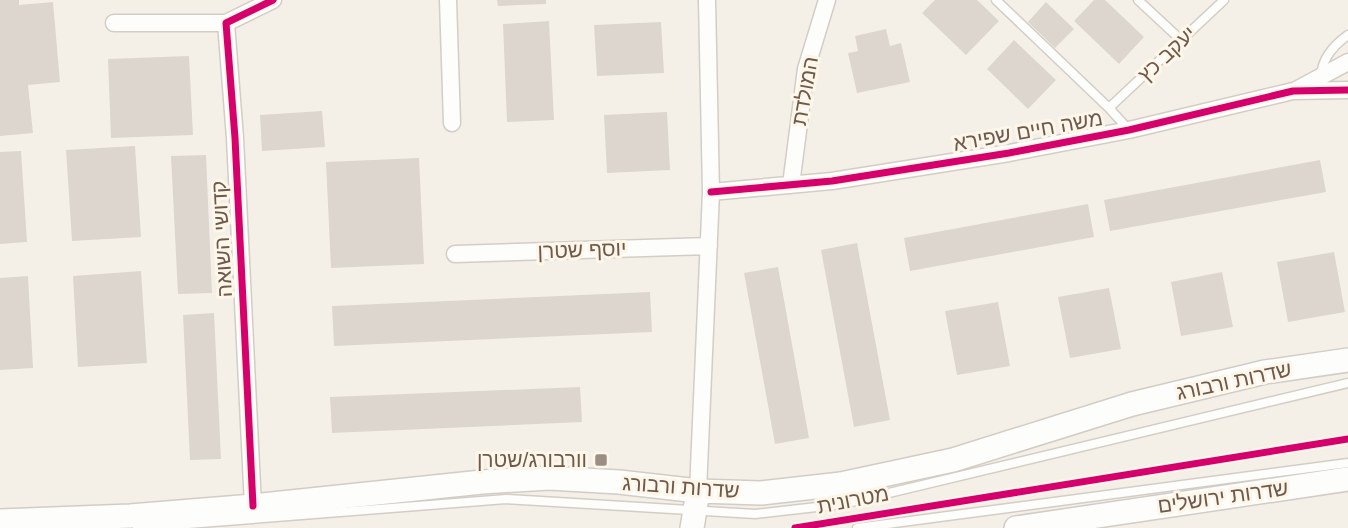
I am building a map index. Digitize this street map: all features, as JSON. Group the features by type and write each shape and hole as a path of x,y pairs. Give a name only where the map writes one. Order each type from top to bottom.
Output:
{"main road":[{"name":"שדרות ורבורג","path":"0,521 135,525 253,506 482,482 549,478 619,482 695,510 761,493 841,484 898,473 953,460 1132,404 1265,372 1348,360"},
{"name":"שדרות ירושלים","path":"1016,528 1348,479"}],"street":[{"path":"114,23 226,23 274,0"},
{"path":"448,0 452,123"},
{"path":"695,510 711,192 707,0"},
{"name":"המולדת","path":"791,185 806,69 827,0"},
{"name":"קדושי השואה","path":"226,23 253,506"},
{"name":"משה חיים שפירא","path":"1293,92 1348,62"},
{"name":"משה חיים שפירא","path":"711,192 832,181 1009,153 1129,130 1293,92 1348,90"},
{"name":"יוסף שטרן","path":"455,254 709,246"}],"lane":[{"path":"996,0 1129,130"},
{"path":"1138,0 1181,40"},
{"name":"יעקב כץ","path":"1109,108 1224,0"},
{"path":"1321,76 1322,66 1330,51 1348,35"},
{"name":"מטרונית","path":"135,525 506,499 755,514 843,504 1348,383"},
{"name":"מטרונית","path":"857,528 1348,463"}],"building":[{"path":"0,0 19,0 19,5 53,2 60,82 28,85 33,133 0,136"},
{"path":"497,0 546,0 546,4 498,6"},
{"path":"935,0 977,0 999,21 966,55 922,13"},
{"path":"1094,0 1105,0 1144,37 1119,64 1074,21"},
{"path":"1046,2 1074,29 1055,48 1028,22"},
{"path":"549,21 554,120 507,122 503,24"},
{"path":"661,22 664,73 597,76 594,25"},
{"path":"886,29 890,46 901,43 910,82 857,93 848,53 858,51 855,36"},
{"path":"1014,40 1056,80 1028,109 987,69"},
{"path":"189,56 193,135 111,138 108,59"},
{"path":"322,111 325,147 262,151 260,115"},
{"path":"667,112 670,170 607,173 604,115"},
{"path":"135,146 141,237 72,241 66,150"},
{"path":"21,151 27,242 0,244 0,152"},
{"path":"206,155 212,293 178,294 171,156"},
{"path":"419,158 424,264 331,268 326,162"},
{"path":"1320,160 1326,192 1110,231 1104,200"},
{"path":"1088,204 1094,237 910,271 904,238"},
{"path":"857,243 890,420 854,427 821,250"},
{"path":"1334,252 1345,312 1288,322 1277,262"},
{"path":"778,267 809,438 775,444 744,273"},
{"path":"141,271 147,363 78,367 73,276"},
{"path":"1222,272 1233,327 1181,336 1171,282"},
{"path":"28,276 33,368 0,370 0,278"},
{"path":"1109,288 1121,349 1070,358 1058,297"},
{"path":"650,292 652,332 334,346 332,306"},
{"path":"998,302 1010,366 957,375 945,311"},
{"path":"214,313 221,459 190,460 183,315"},
{"path":"580,387 582,422 332,433 330,397"}],"cycle path":[{"path":"253,506 235,138 226,23 273,0"},
{"path":"711,192 832,181 1009,153 1129,130 1293,91 1348,90"},
{"path":"795,528 1348,439"}],"place":[{"name":"וורבורג/שטרן","path":"601,460"}]}
